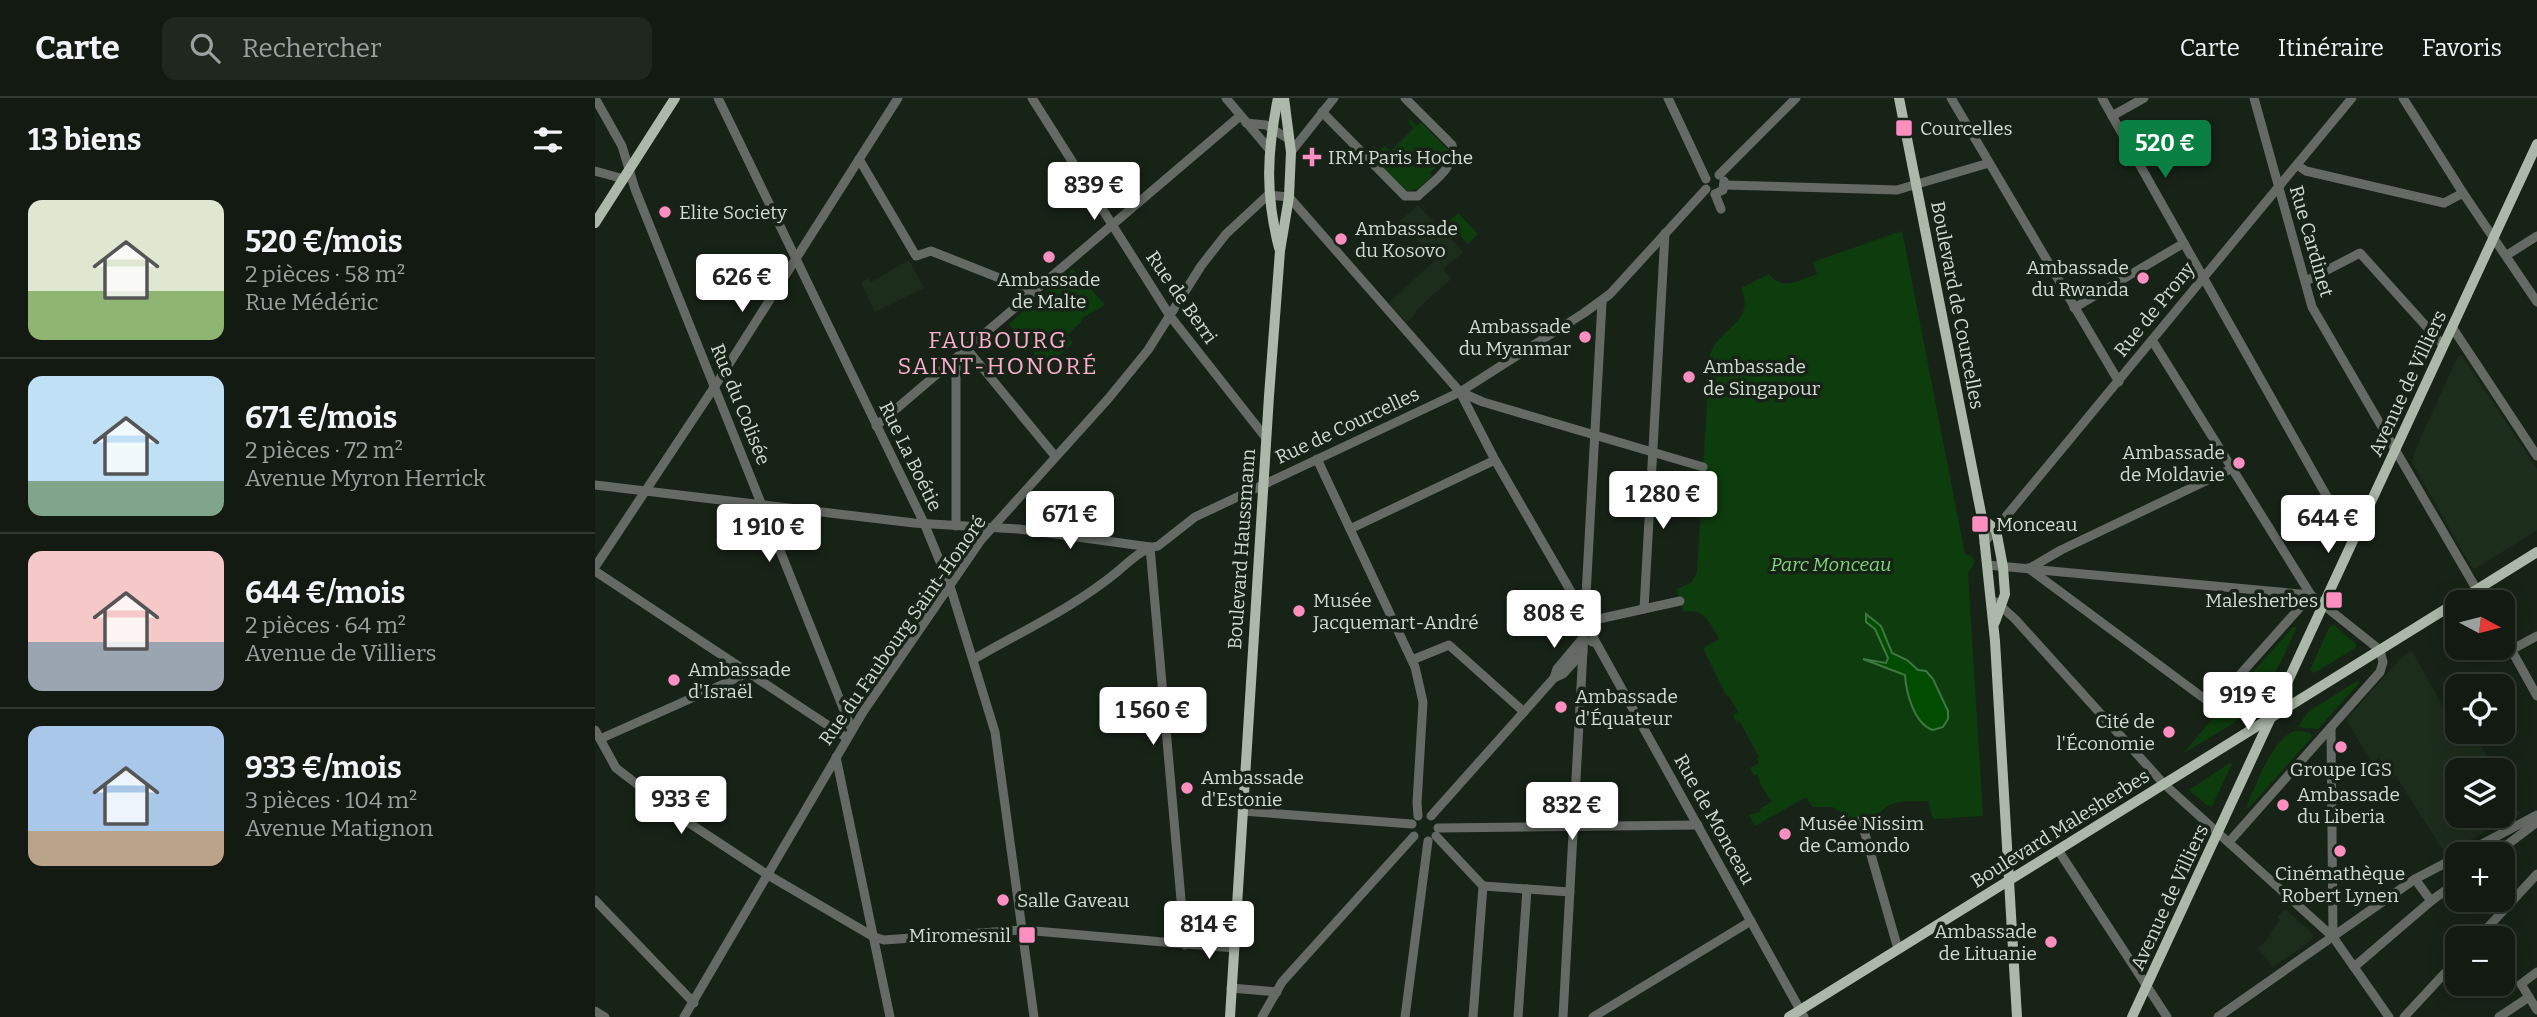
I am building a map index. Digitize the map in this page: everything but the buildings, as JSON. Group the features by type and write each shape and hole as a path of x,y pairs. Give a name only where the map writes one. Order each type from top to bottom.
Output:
{"main road":[{"path":"595,223 675,98"},
{"name":"Boulevard Haussmann","path":"1277,98 1269,149 1268,195 1280,251"},
{"name":"Boulevard Haussmann","path":"1230,1017 1266,439 1280,251 1289,197 1291,152 1284,98"},
{"name":"Boulevard de Courcelles","path":"1899,98 1982,518 1993,628"},
{"name":"Avenue de Villiers","path":"2133,1017 2537,144"},
{"path":"1982,518 1996,530 2005,594 1993,628 2017,1017"},
{"name":"Boulevard Malesherbes","path":"2476,590 2537,552"},
{"name":"Boulevard Malesherbes","path":"1789,1017 1802,1013 2009,879 2445,609"}],"street":[{"name":"Rue du Colisée","path":"596,98 622,146 627,174 762,504 850,734"},
{"name":"Rue La Boétie","path":"718,98 925,523 950,586 995,732 1034,1017"},
{"path":"850,734 748,673 595,569 898,98"},
{"name":"Rue de Berri","path":"1032,98 1170,316 1266,439"},
{"path":"1226,98 1269,149"},
{"path":"1291,152 1334,98"},
{"path":"1322,112 1405,196 1417,196 1452,163 1454,153 1452,145 1405,98"},
{"path":"1668,98 1721,209"},
{"path":"1706,179 1719,175 1796,98"},
{"path":"1951,98 2119,382"},
{"path":"2102,98 2352,541"},
{"path":"2112,116 2144,98"},
{"name":"Rue Cardinet","path":"2254,98 2312,307 2476,590"},
{"name":"Rue de Prony","path":"1984,543 2352,98"},
{"path":"2403,98 2537,302"},
{"path":"876,426 1113,225 1243,119"},
{"path":"1243,119 1272,127 1290,140"},
{"path":"859,159 916,256 931,251 1035,292"},
{"path":"1725,185 1895,190 1989,163"},
{"path":"2297,165 2306,172 2444,203 2463,193"},
{"path":"595,171 627,174"},
{"path":"1719,175 1725,185"},
{"path":"1242,811 1415,820 1431,816 1554,678 1563,674 1594,639 1587,582 1602,302 1665,233 1711,192 1721,192 1725,185"},
{"path":"1268,195 1289,197 1451,384 1455,394 1469,410 1495,460 1590,618 1583,652 1563,1017"},
{"name":"Rue du Faubourg Saint-Honoré","path":"684,1017 850,734 950,586 992,527 1148,351 1201,266 1226,234 1268,195"},
{"path":"1644,609 1665,233"},
{"path":"2507,255 2537,236"},
{"path":"2074,308 2184,243"},
{"path":"2306,281 2360,253 2444,345"},
{"name":"Rue de Courcelles","path":"974,659 1094,591 1150,547 1158,547 1195,517 1455,394 1602,302"},
{"path":"2452,327 2537,456"},
{"path":"2152,340 2311,595 2380,650 2383,662 2380,672 2229,842"},
{"path":"967,349 1055,456"},
{"path":"956,359 956,526"},
{"path":"1455,394 1703,467"},
{"path":"1262,1017 1282,982 1414,836 1423,702 1412,660 1317,458"},
{"path":"1350,529 1495,460"},
{"path":"2028,568 2233,468"},
{"path":"595,485 925,523 992,527 1150,547 1185,945"},
{"path":"1987,565 2311,595"},
{"path":"2028,568 2214,705 2311,595"},
{"path":"1990,596 2015,619 2164,784 2333,937 2389,1017"},
{"path":"1590,618 1680,601"},
{"path":"2515,648 2537,636"},
{"path":"1554,678 1557,668 1584,638"},
{"name":"Rue de Monceau","path":"1594,639 1802,1013"},
{"path":"1412,660 1449,645 1524,712"},
{"path":"2515,657 2537,696"},
{"path":"748,673 597,735 616,768 677,815 768,875 874,937 884,940 1023,930 1234,948"},
{"path":"2331,727 2333,937"},
{"path":"836,757 890,1017"},
{"path":"2486,842 2537,815"},
{"path":"1405,1017 1436,820 1431,816"},
{"path":"1861,820 1898,949"},
{"path":"2511,842 2537,822"},
{"path":"1414,836 1420,840 1434,835 1573,827 1698,825"},
{"path":"1434,835 1483,886 1570,892"},
{"path":"2058,850 2167,1017"},
{"path":"2218,1017 2415,879 2445,863"},
{"path":"2489,926 2537,874"},
{"path":"2415,879 2431,901"},
{"path":"1473,1017 1483,886"},
{"path":"1518,1017 1527,889"},
{"path":"2354,967 2445,891"},
{"path":"595,900 694,1003"},
{"path":"1593,1017 1751,921"},
{"path":"2537,972 2521,984 2537,1010"},
{"path":"2404,1017 2445,973"},
{"path":"1231,988 1277,992"},
{"path":"2499,1017 2529,997"},
{"path":"595,1011 605,1017"}],"shaded area":[{"path":"1418,205 1463,252 1443,269 1451,279 1415,311 1407,323 1389,303 1435,260 1400,221"},
{"path":"909,260 924,288 875,312 861,282 868,278 871,282"},
{"path":"2458,356 2462,356 2537,469 2537,530 2475,569 2413,464 2413,455"},
{"path":"1866,614 1881,626 1892,653 1907,660 1918,670 1926,671 1933,679 1948,711 1948,719 1943,727 1933,730 1921,721 1909,698 1905,675 1863,659 1886,663 1888,658 1875,629 1866,622"},
{"path":"2412,651 2445,710 2445,744 2480,744 2488,758 2445,758 2445,828 2493,828 2466,842 2445,842 2445,853 2396,776 2392,778 2379,757 2372,762 2346,720 2400,659"},
{"path":"2285,909 2313,934 2313,939 2273,967 2258,949 2270,936 2280,920 2277,917"}],"green space":[{"path":"1411,120 1417,126 1421,122 1449,151 1446,163 1444,160 1418,189 1407,191 1368,153 1374,146 1380,150 1384,146 1391,151 1414,128 1408,122"},
{"path":"1458,213 1478,234 1468,244 1448,223"},
{"name":"Parc Monceau","path":"1902,231 1965,554 1972,556 1975,562 1968,573 1983,816 1933,819 1928,801 1900,802 1888,806 1879,815 1849,824 1848,830 1840,811 1832,807 1813,807 1806,797 1755,826 1749,815 1759,812 1772,802 1757,774 1754,776 1750,768 1759,763 1759,757 1740,722 1737,723 1733,715 1738,712 1729,696 1727,697 1703,648 1719,639 1701,614 1683,612 1677,589 1692,582 1697,572 1710,354 1741,316 1744,299 1741,288 1769,274 1780,282 1798,281 1817,274 1813,262"},
{"path":"1073,269 1105,305 1082,318 1067,335 1073,343 1046,367 1009,324"},
{"path":"2334,625 2356,644 2355,648 2314,673 2310,670 2330,626"},
{"path":"2293,627 2296,629 2272,680 2251,704 2231,703 2230,698"},
{"path":"2357,681 2359,683 2318,729 2298,727 2308,712"},
{"path":"2227,706 2242,709 2243,714 2234,723 2184,753 2221,708"},
{"path":"2294,731 2309,732 2312,737 2248,809 2247,805 2272,753 2286,736"},
{"path":"2232,764 2212,806 2208,806 2189,790"}],"place":[{"name":"Courcelles","path":"1904,128"},
{"name":"IRM Paris Hoche","path":"1312,157"},
{"name":"Elite Society","path":"665,212"},
{"name":"Ambassade du Kosovo","path":"1341,239"},
{"name":"Ambassade de Malte","path":"1049,257"},
{"name":"Ambassade du Rwanda","path":"2143,278"},
{"name":"Ambassade du Myanmar","path":"1585,337"},
{"name":"Ambassade de Singapour","path":"1689,377"},
{"name":"Ambassade de Moldavie","path":"2239,463"},
{"name":"Monceau","path":"1980,524"},
{"name":"Malesherbes","path":"2334,600"},
{"name":"Musée Jacquemart-André","path":"1299,611"},
{"name":"Ambassade d'Israël","path":"674,680"},
{"name":"Ambassade d'Équateur","path":"1561,707"},
{"name":"Cité de l'Économie","path":"2169,732"},
{"name":"Groupe IGS","path":"2341,747"},
{"name":"Ambassade d'Estonie","path":"1187,788"},
{"name":"Ambassade du Liberia","path":"2283,805"},
{"name":"Musée Nissim de Camondo","path":"1785,834"},
{"name":"Cinémathèque Robert Lynen","path":"2340,851"},
{"name":"Salle Gaveau","path":"1003,900"},
{"name":"Miromesnil","path":"1027,935"},
{"name":"Ambassade de Lituanie","path":"2051,942"}],"district":[{"name":"FAUBOURG SAINT-HONORÉ","path":"998,353"}]}
